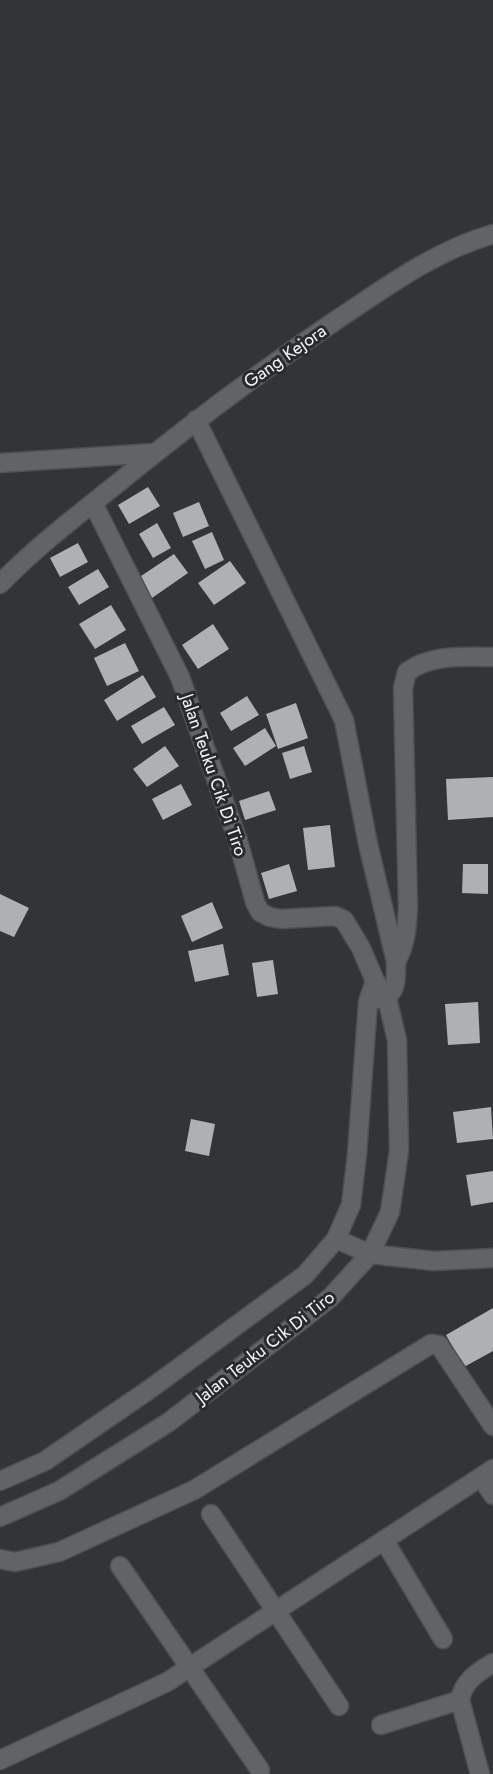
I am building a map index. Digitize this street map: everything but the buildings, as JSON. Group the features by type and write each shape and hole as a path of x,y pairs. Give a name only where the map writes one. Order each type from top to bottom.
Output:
{"street":[{"name":"Gang Kejora","path":"0,584 25,558 154,453 292,350 415,268 468,242 493,234"},
{"path":"196,420 344,720 368,844 396,962 396,981 393,992 387,998 368,1002"},
{"path":"0,463 154,453"},
{"name":"Jalan Teuku Cik Di Tiro","path":"0,1517 59,1491 169,1422 330,1298 370,1254 390,1212 399,1151 397,1040 387,998 375,981 361,948 344,920 335,916 270,917 260,912 255,902 238,841 180,677 93,503"},
{"path":"396,962 402,951 408,906 403,688 407,672 418,663 437,659 493,657"},
{"name":"Jalan Teuku Cik Di Tiro","path":"0,1481 45,1461 150,1389 305,1275 336,1239 351,1205 357,1155 368,1002 375,981"},
{"path":"336,1239 370,1254 434,1261 493,1258"},
{"path":"0,1559 15,1562 59,1552 194,1491 431,1344 439,1345 493,1426"},
{"path":"0,1760 167,1682 487,1473 493,1495"},
{"path":"211,1514 339,1706"},
{"path":"384,1540 443,1639"},
{"path":"120,1566 260,1770"},
{"path":"480,1774 460,1700 466,1683 479,1671 493,1663"},
{"path":"381,1725 460,1700"}]}
